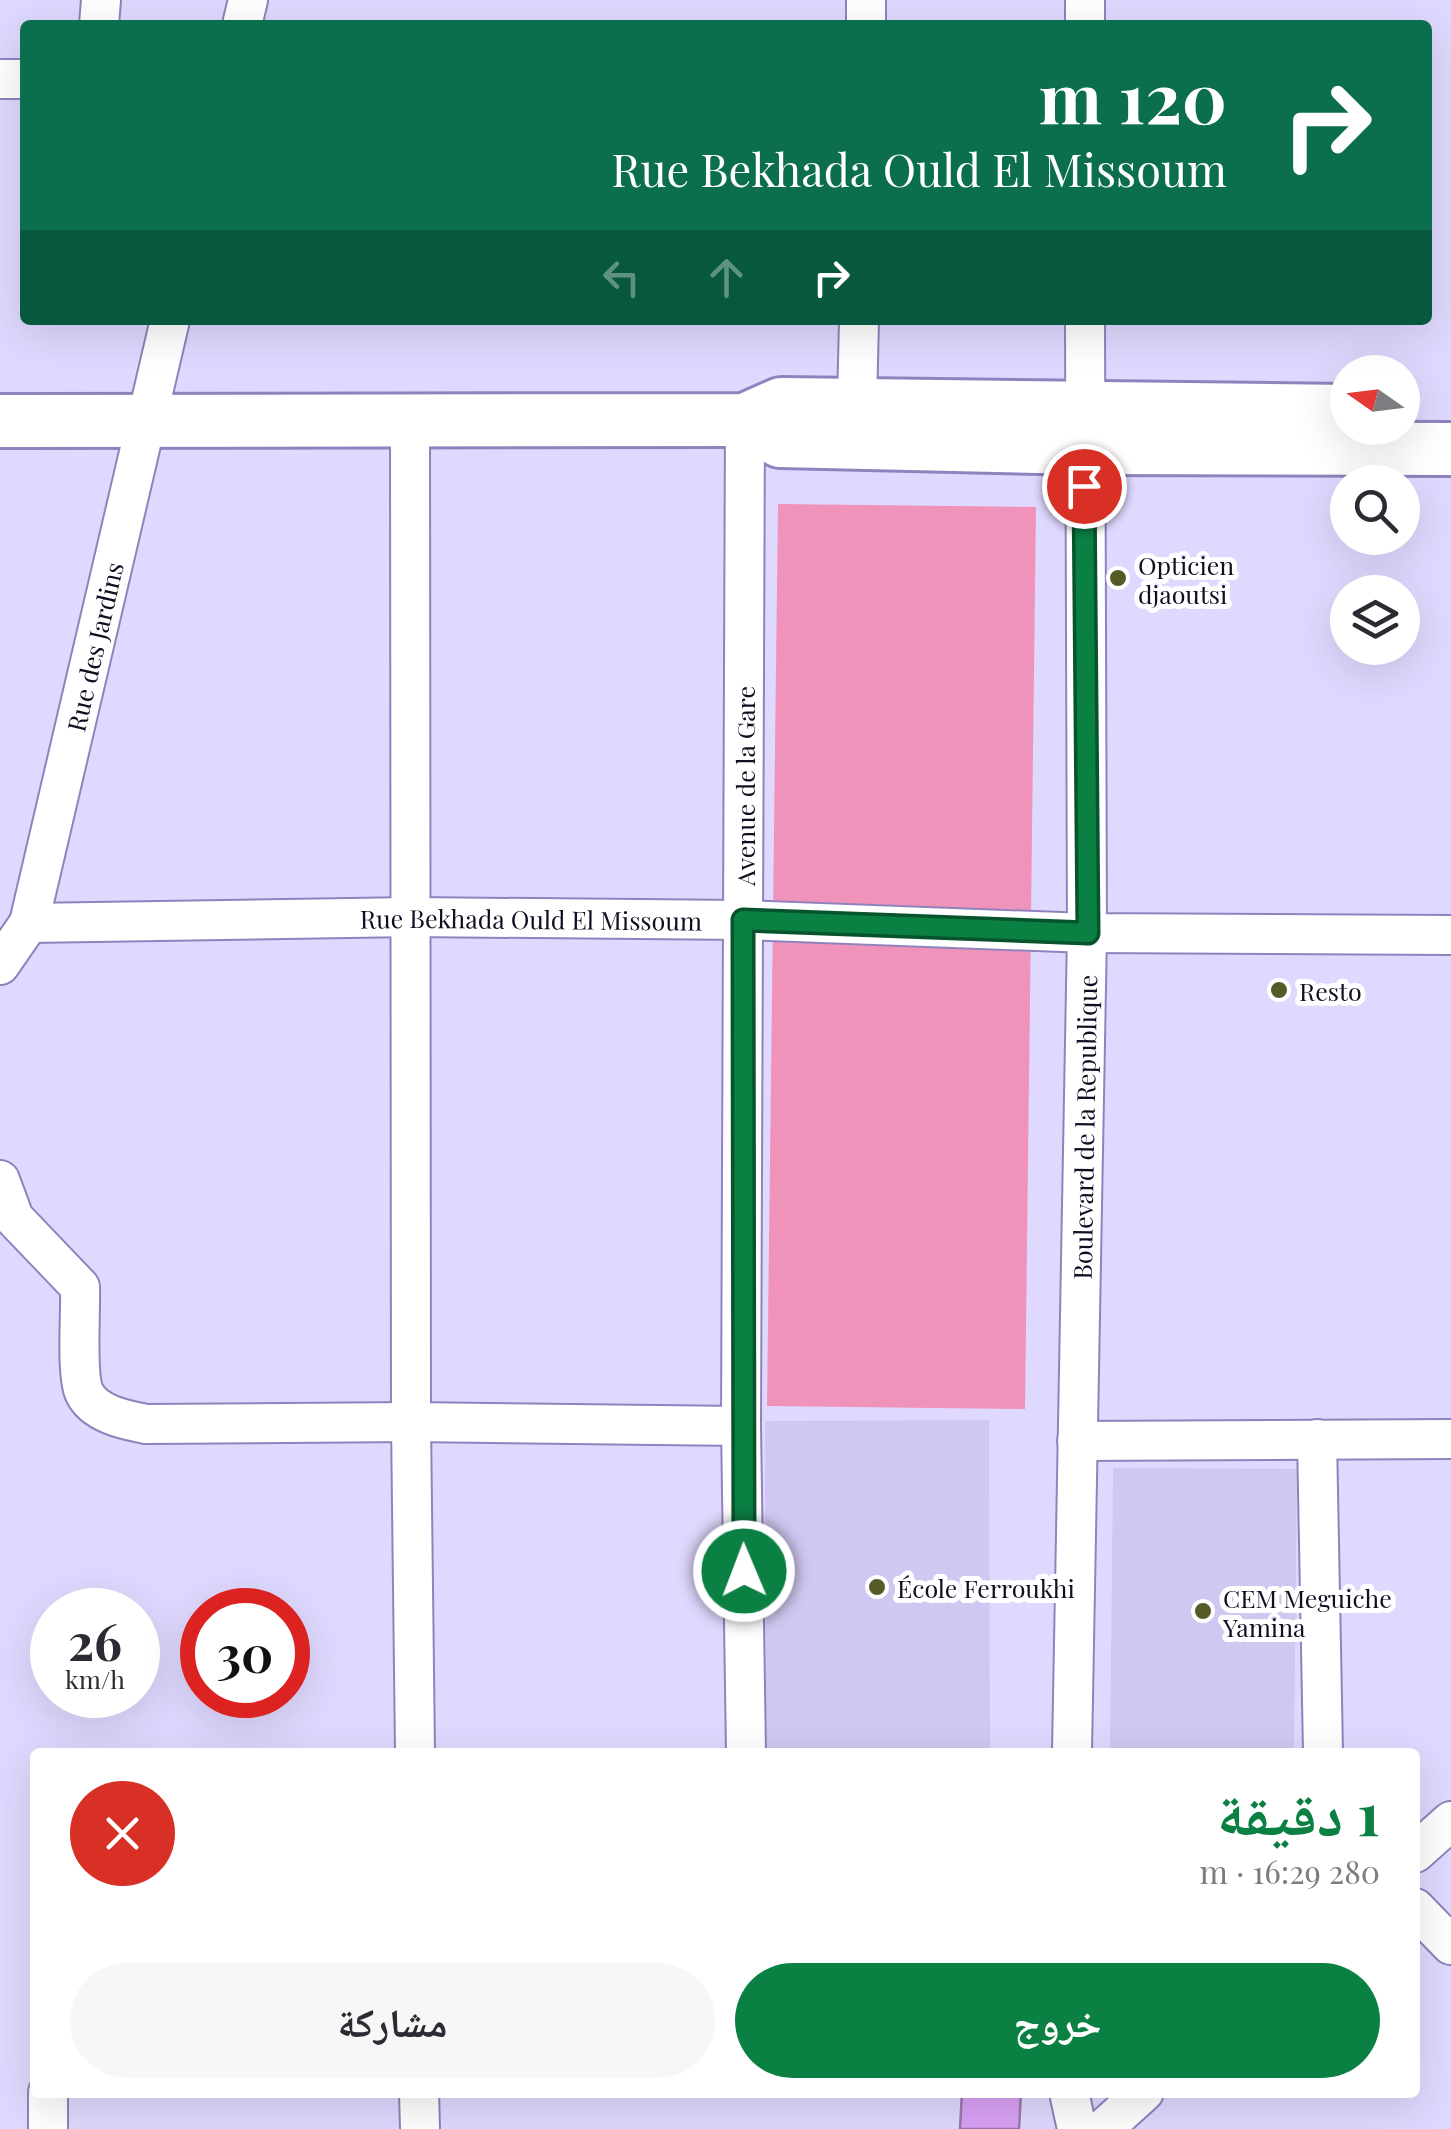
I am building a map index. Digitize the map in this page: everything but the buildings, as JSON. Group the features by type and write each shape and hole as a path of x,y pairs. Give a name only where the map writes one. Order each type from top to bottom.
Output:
{"street":[{"name":"Rue des Jardins","path":"0,966 29,924 169,325"},
{"path":"857,404 859,325"},
{"name":"Boulevard de la Republique","path":"1072,1748 1088,933 1085,325"},
{"path":"0,422 745,420 781,404 857,404 1084,427 1451,449"},
{"path":"745,420 780,441 1330,413"},
{"path":"1420,413 1451,415"},
{"name":"Avenue de la Gare","path":"745,420 741,1426 746,1748"},
{"path":"410,421 415,1748"},
{"name":"Rue Bekhada Ould El Missoum","path":"29,924 412,917 743,920 1088,933 1451,935"},
{"path":"0,1180 14,1218 80,1287 84,1392 98,1408 120,1418 146,1424 741,1426"},
{"path":"1317,1439 1323,1748"},
{"path":"1078,1441 1451,1439"},
{"path":"1420,1849 1451,1821"},
{"path":"1420,1913 1451,1945"},
{"path":"48,2098 48,2129"},
{"path":"420,2098 420,2129"},
{"path":"1070,2098 1076,2129"},
{"path":"1103,2129 1137,2098"}],"shaded area":[{"path":"778,504 1036,507 1025,1409 767,1406"},
{"name":"École Ferroukhi","path":"989,1420 990,1748 766,1748 765,1421"},
{"name":"CEM Meguiche Yamina","path":"1113,1468 1297,1469 1294,1748 1110,1748"}],"place":[{"name":"Opticien djaoutsi","path":"1118,578"},
{"name":"Resto","path":"1279,990"},
{"name":"École Ferroukhi","path":"877,1587"},
{"name":"CEM Meguiche Yamina","path":"1203,1611"}],"route":[{"path":"744,1571 743,920 1088,933 1084,486"}]}
